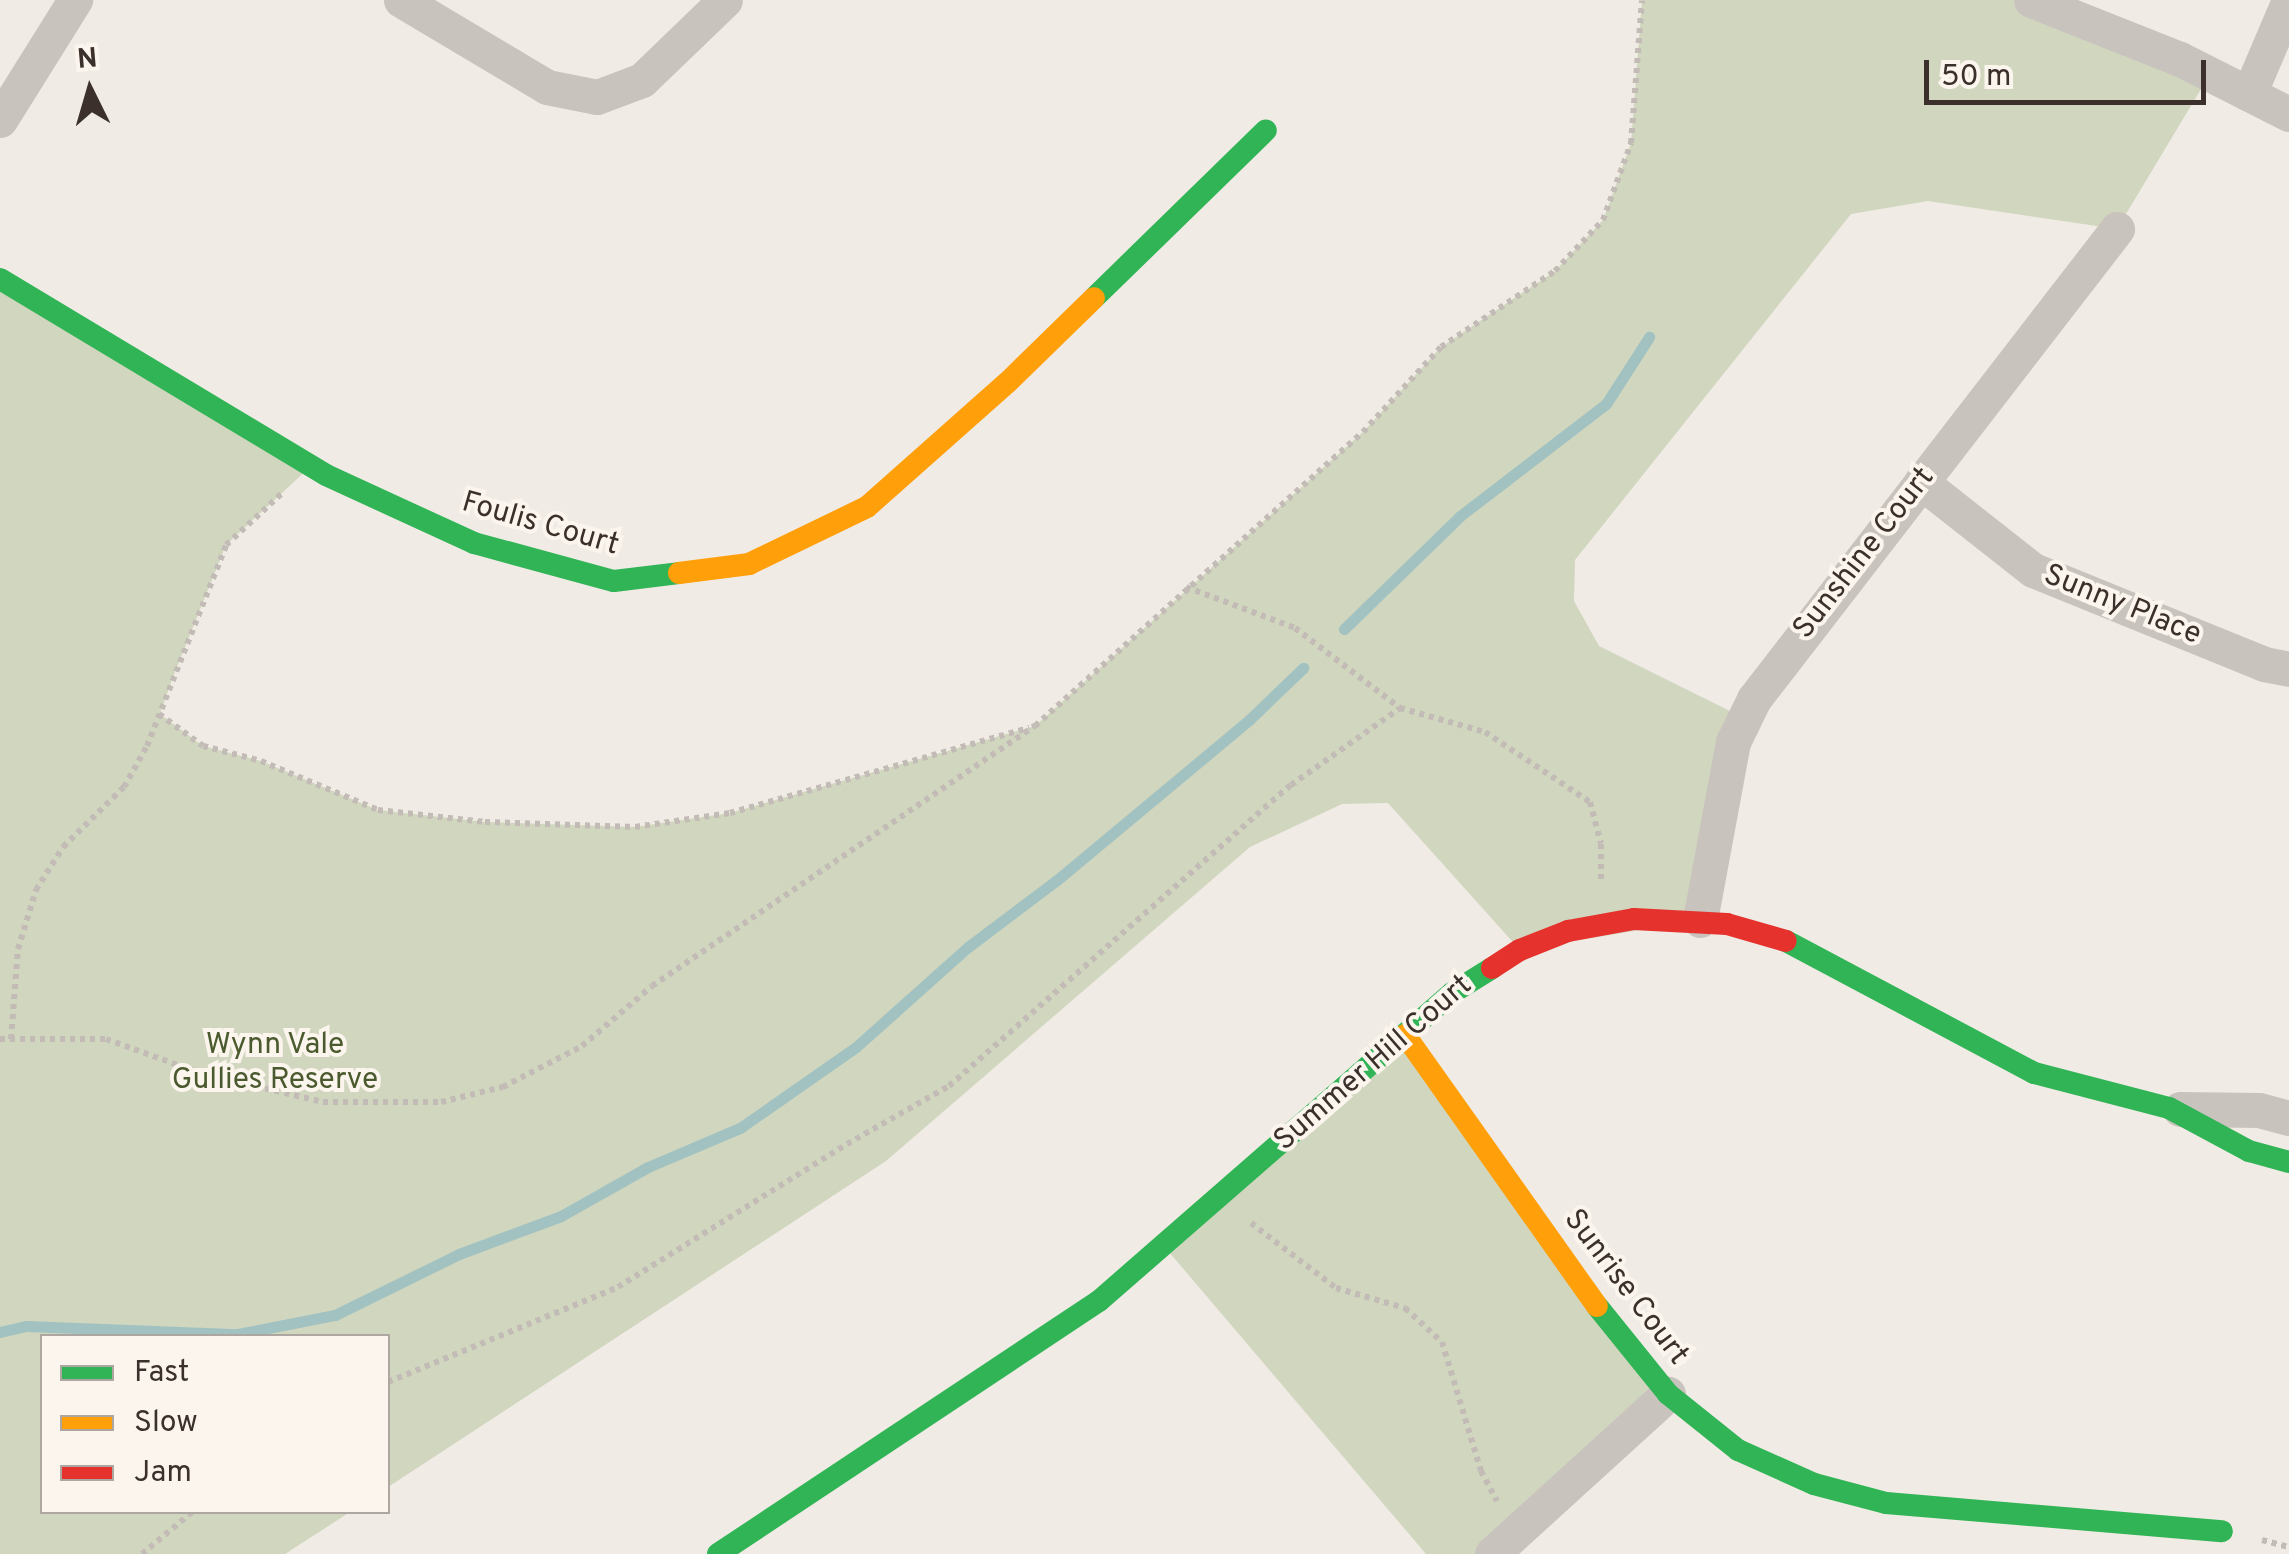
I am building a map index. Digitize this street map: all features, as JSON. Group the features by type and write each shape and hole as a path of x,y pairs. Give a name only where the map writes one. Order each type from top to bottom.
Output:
{"street":[{"path":"0,120 75,0"},
{"path":"401,0 547,87 597,97 642,80 725,0"},
{"path":"2031,0 2132,38 2289,114"},
{"path":"2250,94 2289,0"},
{"name":"Foulis Court","path":"0,278 311,466 474,543 614,581 749,564 867,507 1008,382 1266,130"},
{"name":"Sunshine Court","path":"1700,920 1733,742 1754,699 2117,229"},
{"name":"Sunny Place","path":"1921,482 2033,570 2212,644 2289,669"},
{"name":"Summer Hill Court","path":"718,1554 1099,1301 1452,993 1520,950 1607,922 1700,920 1783,939 2034,1074 2168,1108 2258,1110 2289,1118"},
{"name":"Sunrise Court","path":"1406,1035 1621,1340 1668,1394 1738,1450 1814,1484 1886,1503 2222,1530"},
{"name":"Summer Hill Court","path":"2168,1108 2249,1151 2289,1162"},
{"path":"1501,1546 1668,1394"}],"path":[{"path":"0,1040 106,1039 197,1072 323,1102 441,1102 504,1087 582,1046 652,986 1034,726 1363,432 1441,347 1556,271 1604,220 1631,143 1642,0"},
{"path":"11,1038 18,949 36,890 64,847 124,787 148,746 226,545 311,466"},
{"path":"1186,588 1295,628 1400,708 1485,732 1590,802 1601,844 1607,922"},
{"path":"390,1381 618,1287 846,1144 949,1086 1291,784 1400,708"},
{"path":"159,714 203,746 261,762 378,810 485,822 635,828 730,813 1034,726"},
{"path":"1227,1189 1252,1224 1336,1288 1405,1308 1442,1342 1501,1546"},
{"path":"142,1554 190,1514"}],"green space":[{"name":"Wynn Vale Gullies Reserve","path":"1642,0 2031,0 2210,74 2117,229 1928,201 1851,214 1575,560 1574,601 1599,646 1744,718 1700,920 1520,950 1388,803 1342,804 1250,847 886,1161 390,1486 390,1334 40,1334 40,1514 347,1514 285,1554 0,1554 0,279 311,466 226,545 160,714 203,746 261,761 378,810 485,822 635,827 730,813 1035,726 1363,432 1441,347 1555,271 1603,220 1631,143"},
{"path":"1405,1035 1668,1394 1490,1554 1426,1554 1163,1245"}],"waterway":[{"path":"1344,629 1460,516 1606,404 1649,337"},
{"path":"0,1332 26,1326 238,1334 335,1315 459,1254 561,1216 648,1167 740,1128 856,1047 968,947 1057,880 1250,719 1303,668"}],"traffic: fast":[{"path":"1094,298 1266,130"},
{"path":"0,279 326,475 474,543 614,581 679,573"},
{"path":"1786,941 2034,1073 2169,1108 2249,1151 2289,1162"},
{"path":"718,1554 1099,1301 1452,993 1492,968"},
{"path":"1597,1306 1668,1394 1738,1450 1814,1484 1886,1503 2222,1531"}],"traffic: slow":[{"path":"679,573 749,564 867,507 1008,382 1094,298"},
{"path":"1405,1035 1597,1306"}],"traffic: jam":[{"path":"1492,968 1520,950 1568,931 1634,919 1727,924 1786,941"}]}
